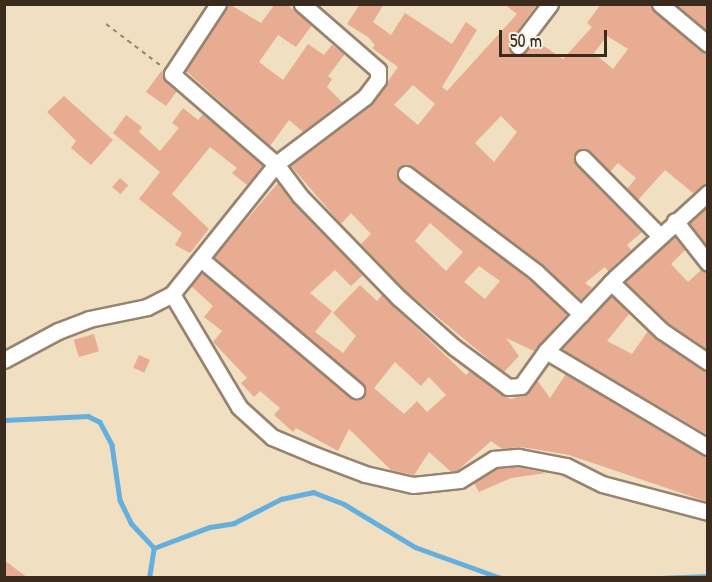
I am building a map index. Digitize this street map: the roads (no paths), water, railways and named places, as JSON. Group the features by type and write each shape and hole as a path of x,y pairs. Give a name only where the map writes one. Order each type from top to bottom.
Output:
{"street":[{"path":"218,4 172,74 276,164 300,196 399,298 454,347 508,387 521,386 546,351 611,282 708,192"},
{"path":"4,360 58,331 89,320 147,308 172,294 202,260 276,164 365,97 380,74 302,4"},
{"path":"518,46 550,4"},
{"path":"660,4 708,44"},
{"path":"583,158 660,236"},
{"path":"406,174 536,272 581,314"},
{"path":"675,221 708,263"},
{"path":"202,260 356,390"},
{"path":"611,282 663,331 708,362"},
{"path":"172,294 239,407 272,437 315,455 365,474 413,485 460,480 494,459 519,458 566,466 602,484 708,512"},
{"path":"546,351 708,447"}],"waterway":[{"path":"4,420 88,416 100,422 112,445 120,500 131,523 154,548"},
{"path":"149,578 154,548 210,527 234,523 281,499 313,492 344,504 415,547 501,578"},
{"path":"660,578 708,576"}]}
